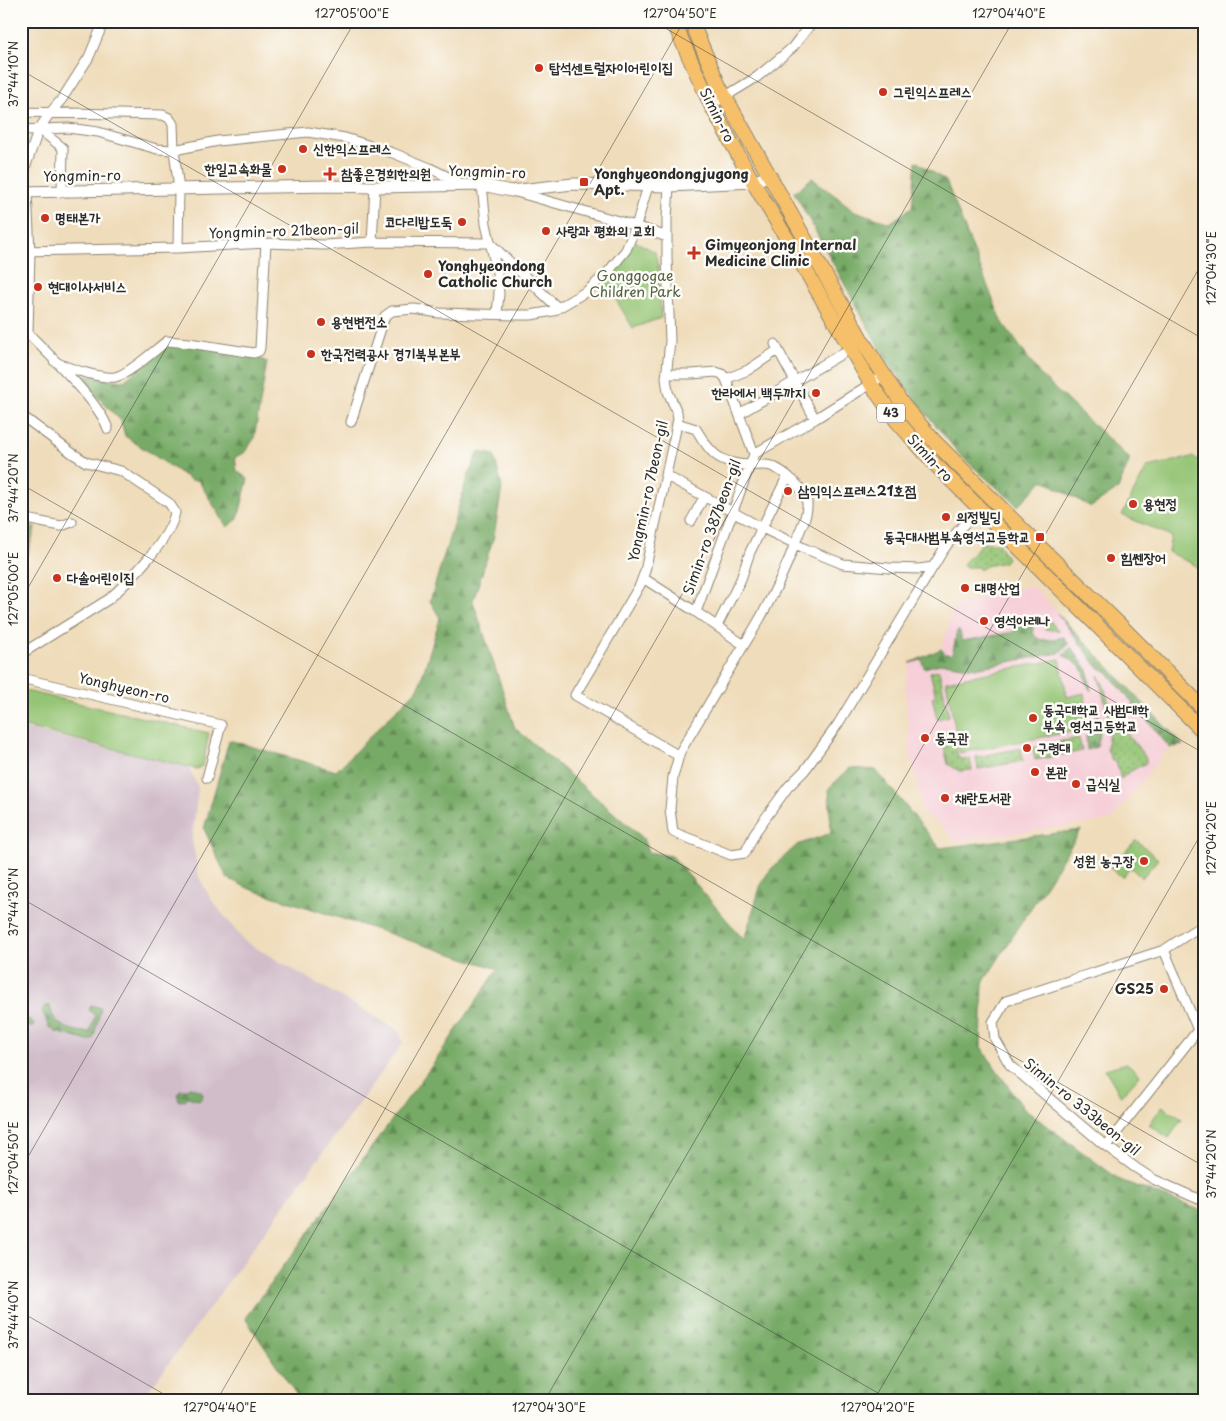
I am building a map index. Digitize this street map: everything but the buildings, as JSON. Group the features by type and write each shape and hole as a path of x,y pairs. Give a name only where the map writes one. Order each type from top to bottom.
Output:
{"main road":[{"name":"Simin-ro","path":"673,21 711,105 753,182 871,384 896,420 980,509 1205,733"},
{"name":"Simin-ro","path":"691,21 725,96 861,339 903,405 936,442 1048,555 1204,708"}],"street":[{"path":"21,179 39,129 90,58 104,21"},
{"path":"711,105 756,77 792,48 813,21"},
{"path":"21,112 163,115 169,118 173,124 179,190 178,248"},
{"path":"21,130 68,128 98,132 157,149 174,150 218,141 308,132 345,138 393,153 430,168 464,186"},
{"path":"39,129 63,148 62,191"},
{"name":"Yongmin-ro","path":"24,192 482,185 511,191 573,184 669,186 753,182 770,175"},
{"path":"482,185 486,224 497,272 498,313"},
{"path":"351,422 385,316 392,311 414,309 439,312 531,315 558,308 587,291 608,272 626,250 636,226 648,186"},
{"name":"Yongmin-ro 7beon-gil","path":"669,186 667,237 670,341 666,374 668,392 677,412 677,423 643,578 575,695 679,756"},
{"path":"372,242 375,187"},
{"path":"511,191 636,226 667,237"},
{"path":"24,192 28,333 105,419 108,429"},
{"path":"54,361 78,371 114,378 125,374 167,341 254,353 259,351 266,243"},
{"name":"Yongmin-ro 21beon-gil","path":"26,252 178,248 266,243 490,243"},
{"path":"490,243 558,308"},
{"path":"21,341 28,333"},
{"path":"726,379 748,370 776,347 815,419"},
{"path":"738,414 850,349"},
{"path":"666,374 716,372 722,374 726,379 754,454"},
{"name":"Simin-ro 387beon-gil","path":"744,645 696,612 754,454 884,376"},
{"path":"21,415 86,462 121,471 169,503 176,512 174,520 155,549 116,592 21,654"},
{"path":"677,423 696,429 709,449 722,460 736,465 769,465 787,476 802,491 807,501 806,516 762,617 700,718 679,756 673,777 670,809 673,832 731,855 745,853 756,831 788,787 805,770 838,724 950,541 980,509"},
{"path":"665,476 762,528 831,560 853,566 919,569 933,567"},
{"path":"717,626 741,579 746,562 787,476"},
{"path":"691,521 704,497"},
{"path":"21,518 61,526 72,522"},
{"path":"643,578 696,612"},
{"name":"Yonghyeon-ro","path":"21,678 221,725 207,778"},
{"name":"Simin-ro 333beon-gil","path":"1205,926 1193,931 1164,950 1006,1001 993,1022 995,1039 1010,1065 1106,1146 1153,1179 1205,1202"},
{"path":"1106,1146 1201,1031 1164,950"}],"shaded area":[{"name":"동국대학교 사범대학 부속 영석고등학교","path":"1026,584 1029,588 1032,585 1185,746 1165,751 1112,820 955,841 942,826 921,812 919,792 911,756 905,689 910,663 941,649 954,606 1022,588"},
{"path":"21,728 189,767 198,788 192,840 199,877 211,899 244,941 398,1030 403,1043 142,1400 21,1400"}],"green space":[{"path":"916,161 946,181 1001,320 1041,376 1130,459 1118,489 1091,507 1043,480 1018,506 961,456 920,406 885,358 794,192 812,178 855,211 890,223 912,207"},
{"name":"Gonggogae Children Park","path":"635,241 655,252 659,271 661,318 633,328 605,282"},
{"path":"169,342 248,353 267,362 254,439 244,453 235,457 237,471 248,479 238,519 227,527 198,480 191,480 125,436 121,421 75,374 124,381"},
{"path":"478,452 494,455 502,487 494,536 473,601 515,728 643,838 648,852 672,856 744,940 762,881 772,868 797,845 831,833 829,788 850,768 876,770 940,848 1081,830 983,983 981,1047 1024,1109 1120,1180 1205,1212 1205,1400 1074,1398 1073,1400 300,1400 245,1318 434,1063 498,969 250,889 227,878 204,829 229,740 336,771 419,687 440,618 430,601 467,479"},
{"path":"1193,457 1205,463 1205,576 1195,565 1168,552 1171,536 1122,515 1147,467"},
{"path":"21,525 35,528 27,556 21,558"},
{"path":"982,543 998,543 1007,558 1004,562 986,566 980,570 978,567 965,567 963,564"},
{"path":"1057,613 1183,745 1170,748 1108,673 1097,666"},
{"path":"1047,618 1059,631 1045,629 1043,623"},
{"path":"1033,621 1034,634 1037,638 1046,640 1064,637 1069,644 1059,653 975,668 944,663 924,668 922,660 910,663 941,649 946,654 951,655 957,631 960,631 962,641 1014,632 1013,628 1016,623"},
{"path":"1071,647 1088,670 1091,691 1081,668 1063,655"},
{"path":"1060,659 1067,697 1084,693 1091,728 960,753 946,681"},
{"path":"939,670 949,716 937,719 932,697 936,696 930,672"},
{"path":"1098,675 1103,684 1112,713 1146,758 1146,763 1129,772 1121,779 1116,761 1112,761 1107,749 1108,714"},
{"path":"21,690 209,733 203,765 197,769 21,726"},
{"path":"1095,706 1097,706 1100,734 1097,747 1087,750 1086,736 1095,734 1097,720"},
{"path":"953,732 958,757 961,759 970,758 972,770 959,771 948,764 941,734"},
{"path":"1079,738 1082,751 1035,760 1032,748 1039,747 1039,754 1043,754 1040,745"},
{"path":"1021,748 1023,761 978,769 976,757"},
{"name":"성원 농구장","path":"1136,840 1158,859 1142,878 1130,867 1122,877 1110,868"},
{"path":"91,1005 101,1008 93,1039 88,1041 56,1032 49,1027 42,1011 45,1006 50,1006 52,1013 59,1023 76,1031 90,1032 95,1016 89,1010"},
{"path":"21,1014 34,1023 33,1027 21,1026"},
{"path":"1127,1063 1140,1075 1121,1096 1105,1069"},
{"path":"190,1087 201,1091 203,1094 202,1098 199,1100 188,1097 185,1100 179,1101 180,1090"},
{"path":"1162,1106 1182,1119 1169,1138 1149,1125"}],"place":[{"name":"탑석센트럴자이어린이집","path":"539,68"},
{"name":"그린익스프레스","path":"883,92"},
{"name":"신한익스프레스","path":"303,149"},
{"name":"한일고속화물","path":"282,169"},
{"name":"참좋은경희한의원","path":"330,174"},
{"name":"Yonghyeondongjugong Apt.","path":"584,182"},
{"name":"명태본가","path":"45,218"},
{"name":"코다리밥도둑","path":"462,222"},
{"name":"사랑과 평화의 교회","path":"546,231"},
{"name":"Gimyeonjong Internal Medicine Clinic","path":"694,253"},
{"name":"Yonghyeondong Catholic Church","path":"428,274"},
{"name":"현대이사서비스","path":"38,287"},
{"name":"용현변전소","path":"321,322"},
{"name":"한국전력공사 경기북부본부","path":"311,354"},
{"name":"한라에서 백두까지","path":"816,393"},
{"name":"삼익익스프레스21호점","path":"788,491"},
{"name":"용현정","path":"1133,504"},
{"name":"의정빌딩","path":"946,517"},
{"name":"동국대사범부속영석고등학교","path":"1040,537"},
{"name":"힘쎈장어","path":"1111,558"},
{"name":"다솔어린이집","path":"57,578"},
{"name":"대명산업","path":"965,588"},
{"name":"영석아레나","path":"984,621"},
{"name":"동국대학교 사범대학 부속 영석고등학교","path":"1033,718"},
{"name":"동국관","path":"925,738"},
{"name":"구령대","path":"1027,748"},
{"name":"본관","path":"1035,772"},
{"name":"급식실","path":"1076,784"},
{"name":"채란도서관","path":"945,798"},
{"name":"성원 농구장","path":"1144,861"},
{"name":"GS25","path":"1164,989"}]}
